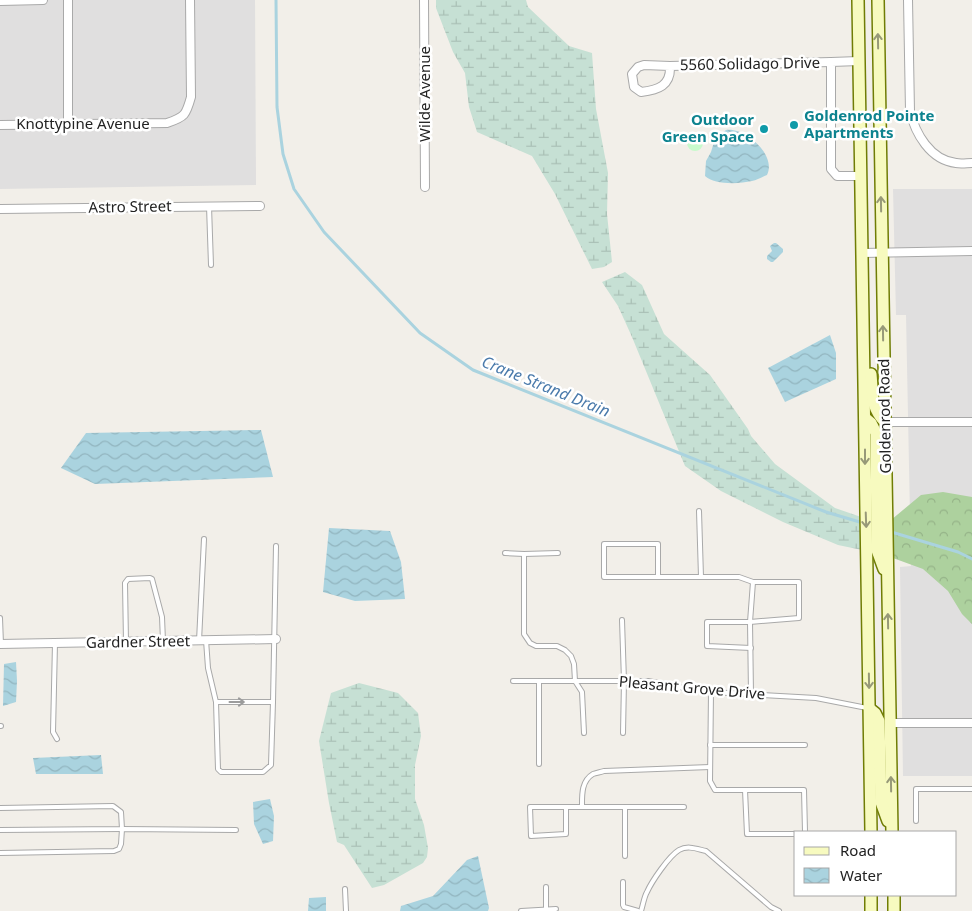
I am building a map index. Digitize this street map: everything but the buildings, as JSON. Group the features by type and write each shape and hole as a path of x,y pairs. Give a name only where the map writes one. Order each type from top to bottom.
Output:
{"main road":[{"name":"Goldenrod Road","path":"858,0 865,418 876,495 877,544 870,709 871,831"},
{"name":"Goldenrod Road","path":"878,0 885,422 876,495 877,544 887,580 892,831"},
{"path":"862,288 873,405 885,422"},
{"path":"870,709 879,720 881,802 892,831"},
{"path":"871,896 872,911"},
{"path":"894,896 894,911"}],"street":[{"path":"0,1 43,0"},
{"path":"68,0 68,124"},
{"name":"Knottypine Avenue","path":"0,125 167,123 181,119 188,109 191,97 190,0"},
{"name":"Wilde Avenue","path":"424,0 425,187"},
{"path":"908,0 910,111 914,127 925,145 936,154 955,163 972,163"},
{"name":"5560 Solidago Drive","path":"670,66 668,80 662,86 641,92 634,87 632,74 638,67 644,65 859,61"},
{"name":"5560 Solidago Drive","path":"830,62 831,169 837,176 861,176"},
{"name":"Astro Street","path":"0,209 260,206"},
{"path":"862,253 972,252"},
{"path":"885,422 972,422"},
{"name":"Gardner Street","path":"0,644 275,639"},
{"path":"890,723 972,723"}],"lane":[{"path":"209,206 211,265"},
{"path":"699,511 701,577"},
{"path":"204,539 203,641 216,702 218,769 221,772 263,772 271,765 276,546"},
{"path":"658,577 658,544 604,544 604,577 658,577 739,577 753,582 799,582 799,618 750,622 707,622 707,646 752,648"},
{"path":"505,553 558,553"},
{"path":"524,554 524,634 530,643 536,646 557,646 571,656 574,664 575,681 582,692 584,733"},
{"path":"126,642 125,583 128,579 150,578 152,579 162,617 163,641"},
{"path":"752,694 750,622 753,582"},
{"path":"0,618 0,644"},
{"path":"622,620 623,733"},
{"path":"55,643 54,732 57,739"},
{"name":"Pleasant Grove Drive","path":"512,681 648,681 711,692 816,698 870,709"},
{"path":"539,681 539,764"},
{"path":"711,692 710,781 715,790 804,790 805,831"},
{"path":"216,702 273,702"},
{"path":"710,745 805,745"},
{"path":"582,807 582,790 586,781 592,775 604,771 710,767"},
{"path":"916,821 916,789 972,789"},
{"path":"745,790 747,834 794,834"},
{"path":"0,808 113,806 121,812 122,829 119,850 114,851 0,853"},
{"path":"566,807 566,834 531,836 530,807 566,807 684,807"},
{"path":"625,807 625,856"},
{"path":"0,830 236,830"},
{"path":"623,882 624,907 639,911 646,893 669,859 679,850 694,848 706,851 771,907 779,911"},
{"path":"546,887 546,910"},
{"path":"345,889 346,911"},
{"path":"521,911 556,909"}],"shaded area":[{"path":"0,0 255,0 256,185 0,189"},
{"path":"893,189 972,189 972,776 903,776 900,567 911,566 906,315 896,315"}],"green space":[{"path":"436,0 526,0 528,7 569,46 592,53 596,109 608,173 607,214 612,262 604,267 592,269 555,194 532,156 477,132 469,107 465,73 453,52 436,8"},
{"path":"695,135 701,137 703,143 701,149 695,151 689,149 687,143 689,137"},
{"path":"625,272 642,285 664,334 710,375 751,436 775,464 835,508 864,518 862,550 838,545 783,522 721,491 685,466 632,337 618,306 602,282"},
{"path":"943,492 972,497 972,624 962,614 948,591 923,569 882,554 885,525 921,495"},
{"path":"359,683 398,693 418,713 421,736 415,765 415,799 424,825 428,848 427,857 423,863 384,885 372,888 344,845 337,842 319,741 331,693"}],"water":[{"path":"726,130 742,133 757,144 767,159 769,167 767,175 740,183 714,181 705,176 706,161 714,142"},
{"path":"774,243 783,249 783,252 771,262 767,259 767,256 772,251 770,246"},
{"path":"830,335 836,353 836,379 785,402 768,368"},
{"path":"261,430 273,477 95,484 61,468 86,433"},
{"path":"329,528 390,531 401,562 405,599 355,601 323,592"},
{"path":"16,662 16,702 3,706 4,664"},
{"path":"101,755 103,774 36,774 33,758"},
{"path":"270,799 274,816 273,841 263,844 254,824 253,802"},
{"path":"478,856 489,908 488,911 400,911 401,906 433,896 467,860"},
{"path":"326,897 326,911 308,911 309,898"}],"waterway":[{"name":"Crane Strand Drain","path":"276,0 277,107 283,154 294,189 324,232 420,333 473,370 826,512 863,523"},
{"name":"Crane Strand Drain","path":"888,531 958,552 972,559"}],"place":[{"name":"Goldenrod Pointe Apartments","path":"794,125"},
{"name":"Outdoor Green Space","path":"764,129"}]}
